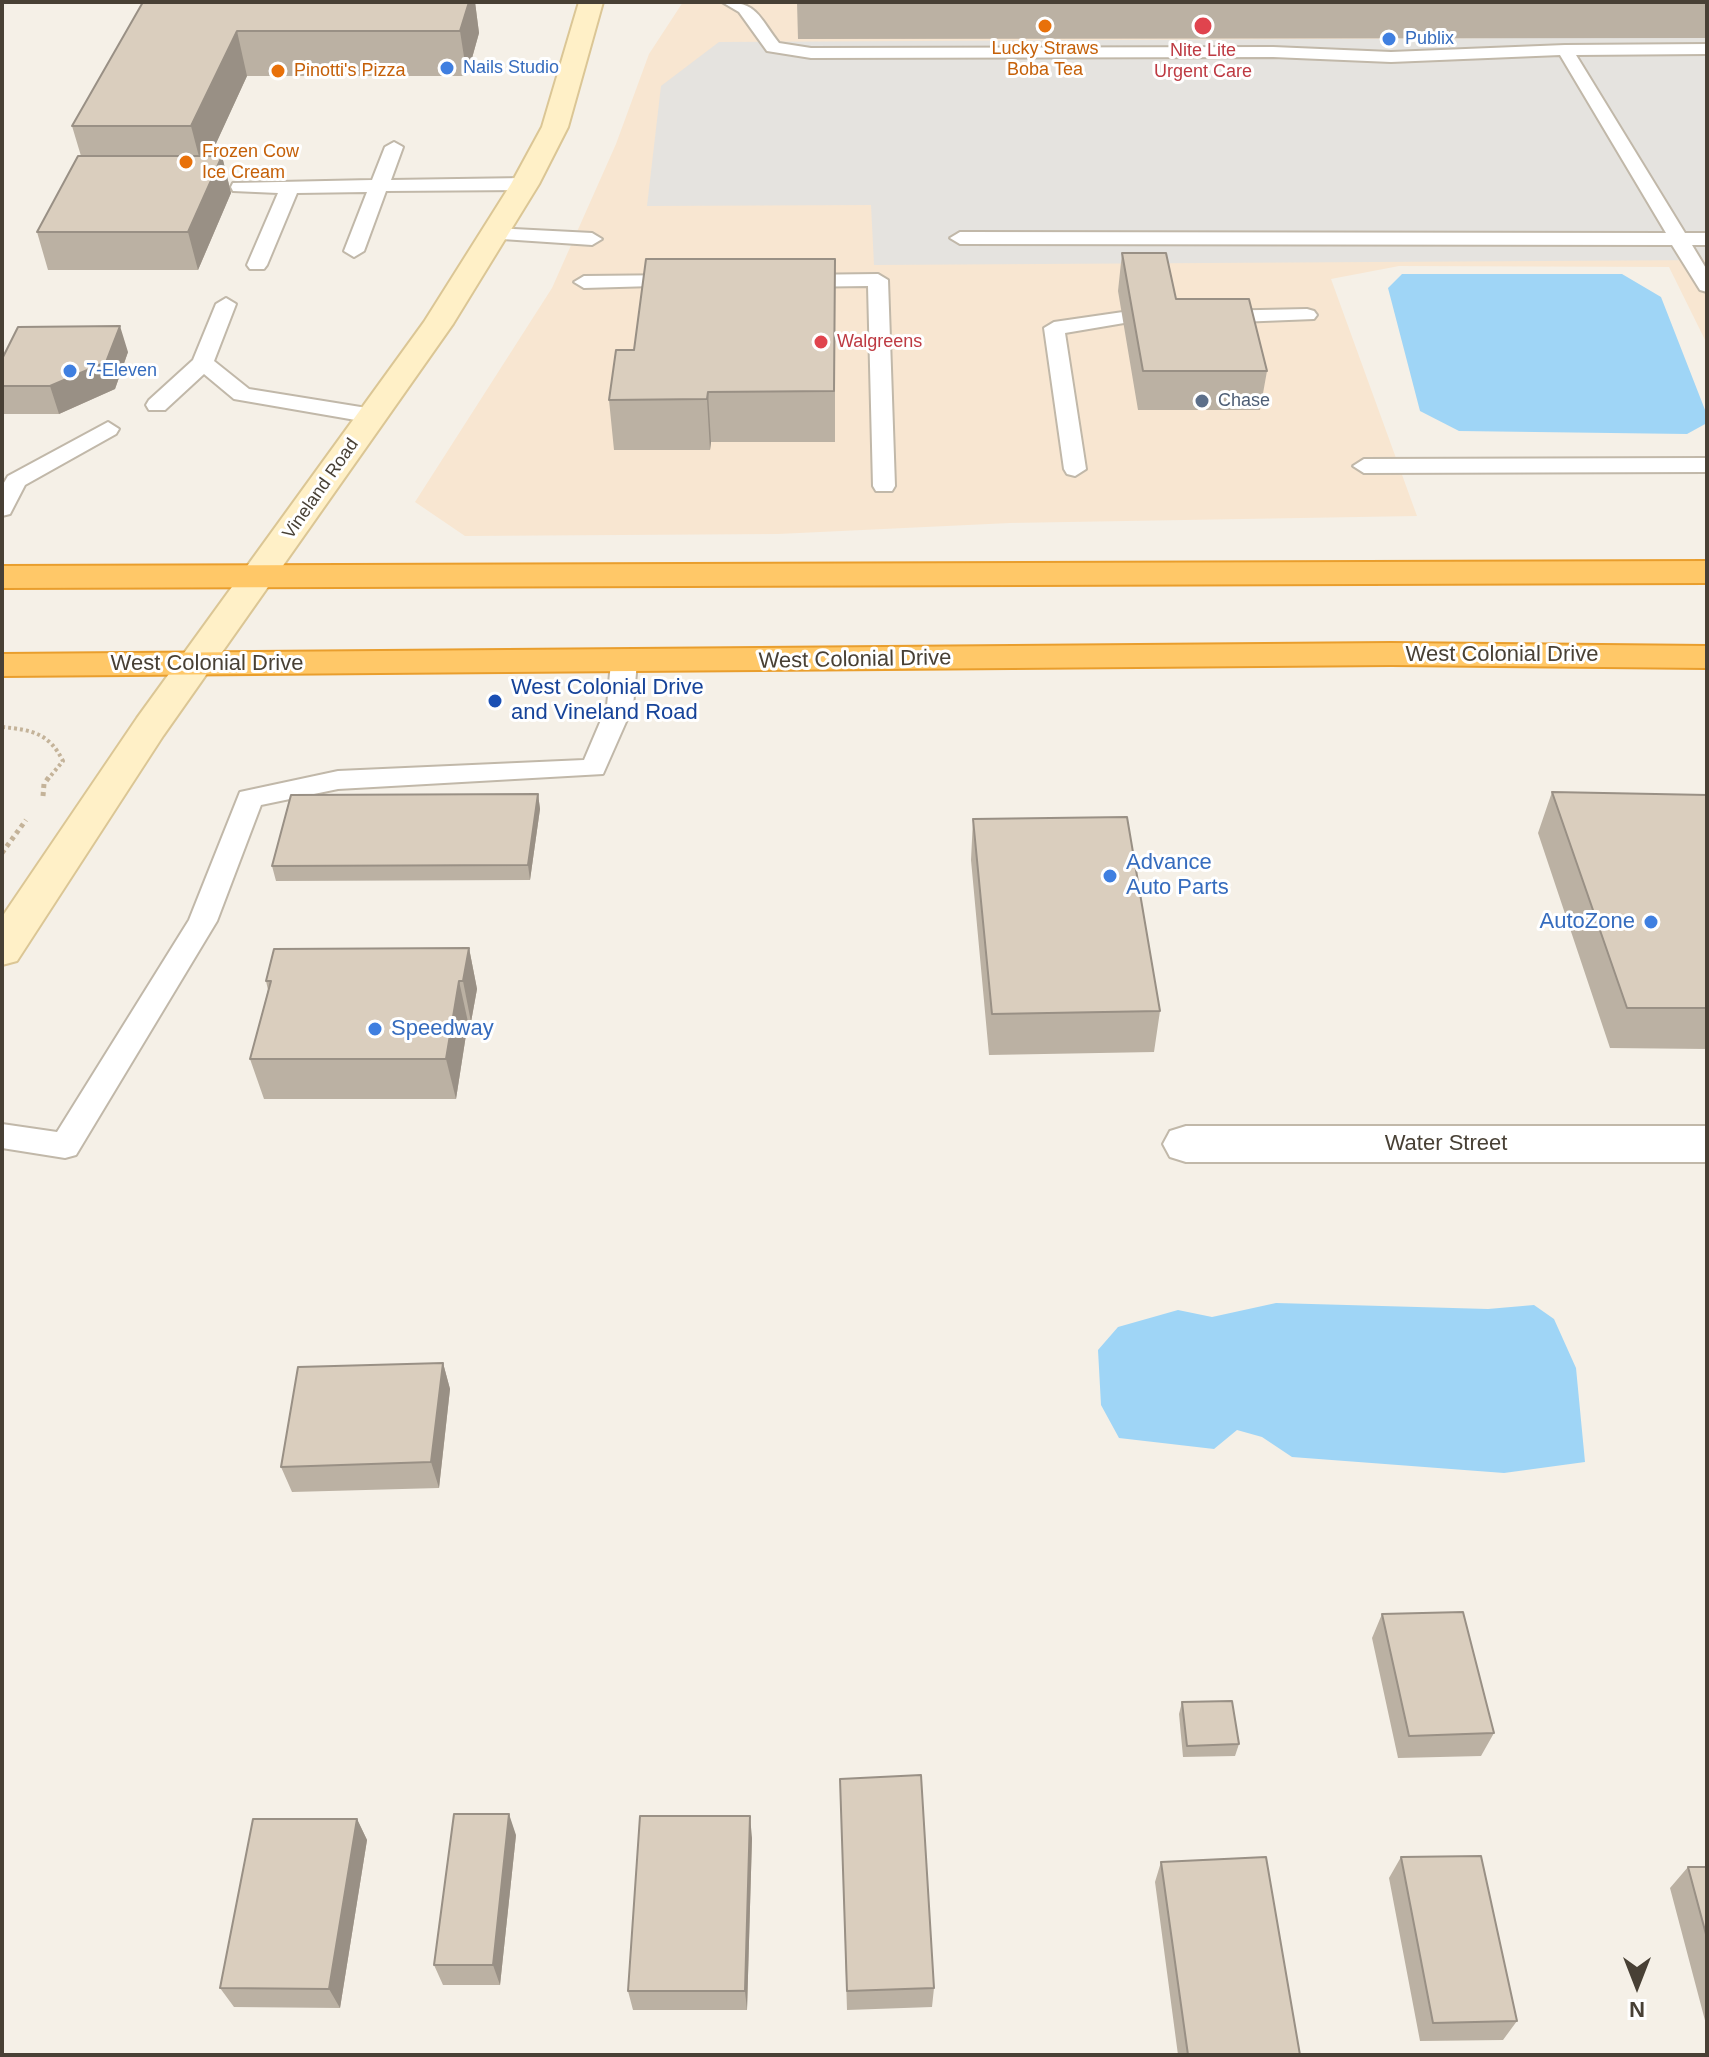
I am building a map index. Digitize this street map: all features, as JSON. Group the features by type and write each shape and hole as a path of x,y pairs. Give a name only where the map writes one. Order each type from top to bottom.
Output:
{"highway":[{"path":"2,577 1707,572"},
{"path":"1391,654 1707,632"},
{"name":"West Colonial Drive","path":"2,665 1391,654 1707,657"}],"main road":[{"name":"Vineland Road","path":"2,950 150,727 438,324 494,234 555,127 579,54 591,2"}],"street":[{"name":"Water Street","path":"1186,1144 1707,1144"}],"lane":[{"path":"730,2 745,9 773,47 811,53 1273,52 1391,57 1565,50 1707,49"},
{"path":"1565,50 1707,286"},
{"path":"354,251 394,147"},
{"path":"240,187 525,184"},
{"path":"257,265 290,187"},
{"path":"494,234 592,239"},
{"path":"960,238 1707,239"},
{"path":"770,281 878,280 884,486"},
{"path":"584,282 708,281"},
{"path":"157,405 203,363 226,304"},
{"path":"1198,318 1307,315"},
{"path":"1075,469 1054,328 1123,318"},
{"path":"203,363 242,394 373,416"},
{"path":"2,509 16,481 108,429"},
{"path":"1364,466 1707,465"},
{"path":"2,1136 65,1146 203,921 250,798 338,780 594,768 620,706 624,662"}],"path":[{"path":"2,727 37,731 53,740 63,761 44,784 45,793 37,805"},
{"path":"2,853 28,817"}],"shaded area":[{"path":"683,2 1707,2 1707,344 1669,267 1399,266 1331,279 1417,516 1010,523 778,534 465,536 415,502 552,288 616,144 649,54"},
{"path":"1707,37 1707,260 874,265 871,205 647,206 661,86 719,42"}],"water":[{"path":"1402,274 1622,274 1661,297 1707,415 1707,423 1687,434 1459,431 1420,411 1388,288"},
{"path":"1276,1303 1488,1309 1534,1305 1554,1319 1576,1368 1585,1462 1504,1473 1292,1457 1262,1437 1237,1430 1214,1449 1119,1438 1101,1405 1098,1350 1118,1327 1178,1310 1212,1317"}],"building":[{"path":"143,2 469,2 460,31 237,31 191,126 72,126"},
{"path":"78,156 222,156 188,232 37,232"},
{"path":"1122,253 1166,253 1176,299 1249,299 1267,371 1143,371"},
{"path":"646,259 835,259 834,391 708,392 707,399 609,400 616,350 634,350"},
{"path":"120,326 106,362 50,386 2,386 2,359 18,327"},
{"path":"1552,792 1707,795 1707,1008 1627,1008"},
{"path":"538,794 528,865 272,866 291,795"},
{"path":"1127,817 1160,1011 992,1014 973,819"},
{"path":"469,948 463,981 459,981 446,1059 250,1059 271,981 266,981 274,949"},
{"path":"443,1363 431,1462 281,1467 298,1367"},
{"path":"1463,1612 1494,1733 1409,1736 1382,1614"},
{"path":"1232,1701 1239,1744 1187,1746 1182,1702"},
{"path":"921,1775 934,1988 847,1991 840,1779"},
{"path":"454,1814 509,1814 493,1965 434,1965"},
{"path":"640,1816 750,1816 745,1991 628,1991"},
{"path":"253,1819 357,1819 329,1989 220,1988"},
{"path":"1481,1856 1517,2021 1433,2023 1401,1857"},
{"path":"1266,1857 1300,2055 1188,2055 1161,1862"},
{"path":"1688,1867 1707,1867 1707,1938"}],"place":[{"name":"Lucky Straws Boba Tea","path":"1045,26"},
{"name":"Nite Lite Urgent Care","path":"1203,26"},
{"name":"Publix","path":"1389,39"},
{"name":"Nails Studio","path":"447,68"},
{"name":"Pinotti's Pizza","path":"278,71"},
{"name":"Frozen Cow Ice Cream","path":"186,162"},
{"name":"Walgreens","path":"821,342"},
{"name":"7-Eleven","path":"70,371"},
{"name":"Chase","path":"1202,401"},
{"name":"West Colonial Drive and Vineland Road","path":"495,701"},
{"name":"Advance Auto Parts","path":"1110,876"},
{"name":"AutoZone","path":"1651,922"},
{"name":"Speedway","path":"375,1029"}]}
